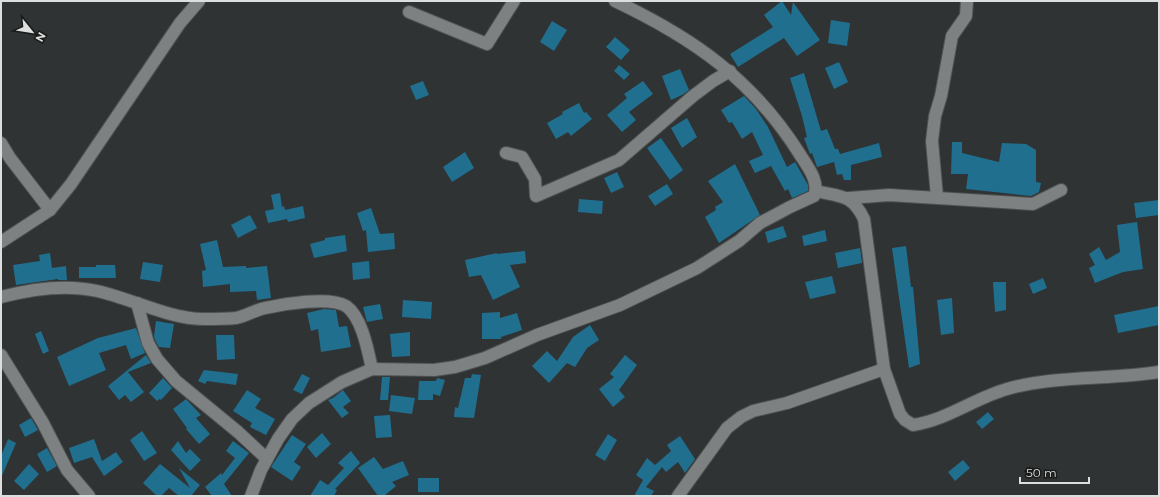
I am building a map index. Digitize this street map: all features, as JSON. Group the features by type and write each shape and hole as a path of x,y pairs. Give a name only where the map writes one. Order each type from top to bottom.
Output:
{"street":[{"path":"1,242 50,210 71,184 180,23 199,1"},
{"path":"409,12 487,44 514,1"},
{"path":"251,496 267,458 292,419 309,403 342,382 372,369 434,370 455,367 485,358 537,335 620,305 698,268 739,242 758,224 814,196 817,185 814,178 790,138 760,100 730,71 709,54 615,1"},
{"path":"937,198 932,141 935,116 941,96 952,36 966,16 968,1"},
{"path":"506,153 522,157 535,179 536,196 619,160 693,96 713,81 730,71"},
{"path":"1,143 10,158 50,210"},
{"path":"816,191 849,198 889,195 1033,204 1061,190"},
{"path":"849,198 856,205 864,219 884,369 900,414 905,420 913,424 938,418 1008,389 1056,381 1159,372"},
{"path":"1,297 59,288 97,290 163,311 201,319 237,318 264,308 328,301 345,306 354,314 365,338 372,369"},
{"path":"137,303 148,343 157,359 176,381 267,458"},
{"path":"1,355 42,423 67,470 89,496"},
{"path":"678,496 727,428 741,417 753,411 787,403 884,369"}],"building":[{"path":"782,1 791,15 793,2 820,40 797,56 784,38 738,67 730,54 773,27 764,15"},
{"path":"831,20 850,23 847,46 828,43"},
{"path":"552,21 567,30 554,51 540,42"},
{"path":"615,37 630,50 621,60 606,47"},
{"path":"839,62 848,82 834,89 825,68"},
{"path":"619,65 630,74 624,80 614,71"},
{"path":"680,69 689,90 671,100 662,76"},
{"path":"804,73 821,131 827,129 835,149 838,149 840,154 879,143 882,157 851,165 851,180 844,180 842,174 837,175 834,162 817,167 812,153 810,154 804,138 807,137 802,116 790,78"},
{"path":"423,81 429,95 416,100 410,86"},
{"path":"643,81 653,94 629,112 636,120 622,132 607,115 627,98 624,94"},
{"path":"744,96 756,109 768,127 787,167 795,162 808,185 808,191 792,198 788,189 785,191 771,166 755,173 749,161 763,155 752,132 742,139 732,122 729,123 721,110"},
{"path":"579,103 584,113 586,112 592,119 571,136 568,132 556,139 547,123 563,114 562,112"},
{"path":"687,118 697,137 682,148 671,128"},
{"path":"661,138 683,170 670,180 647,148"},
{"path":"952,142 962,142 962,153 999,162 1002,143 1026,144 1036,150 1036,182 1041,183 1039,192 1031,196 966,189 968,174 951,174"},
{"path":"465,152 474,168 452,182 443,167"},
{"path":"735,164 760,215 719,243 705,217 716,210 715,207 723,202 708,181"},
{"path":"617,172 624,187 611,193 604,178"},
{"path":"667,184 673,194 655,206 648,196"},
{"path":"280,193 282,207 284,206 285,210 303,206 305,218 288,222 287,219 268,223 265,211 274,209 271,195"},
{"path":"579,199 603,201 602,214 578,212"},
{"path":"1159,200 1159,215 1136,218 1134,203"},
{"path":"371,208 380,234 394,233 395,249 368,252 366,230 363,231 357,213"},
{"path":"250,215 257,228 238,238 231,225"},
{"path":"1137,222 1143,269 1123,272 1095,283 1089,268 1095,265 1089,254 1099,247 1106,260 1120,252 1117,225"},
{"path":"783,226 787,237 768,243 765,232"},
{"path":"825,230 827,241 804,246 802,236"},
{"path":"345,235 347,251 314,258 310,244 325,240 325,238"},
{"path":"217,240 223,267 246,266 246,268 267,266 271,298 257,300 256,291 230,292 230,284 203,287 202,271 206,270 200,244"},
{"path":"906,246 911,287 913,287 920,364 909,368 892,248"},
{"path":"860,248 862,263 838,268 835,253"},
{"path":"525,251 526,263 510,265 520,287 493,300 481,275 469,277 465,260 497,253"},
{"path":"50,253 52,268 66,266 67,280 58,279 16,285 13,265 40,261 39,255"},
{"path":"369,261 370,278 353,280 352,263"},
{"path":"143,262 163,265 160,282 140,279"},
{"path":"96,265 115,265 116,278 79,278 79,267 96,267"},
{"path":"832,276 836,293 810,299 805,282"},
{"path":"1043,278 1047,288 1033,294 1029,284"},
{"path":"993,282 1006,282 1006,310 995,312"},
{"path":"952,298 954,333 941,335 937,300"},
{"path":"403,300 432,302 431,319 402,317"},
{"path":"380,304 383,319 367,322 363,307"},
{"path":"1159,306 1159,325 1118,333 1114,315"},
{"path":"324,309 336,310 339,327 347,326 351,347 321,352 318,329 311,331 307,313"},
{"path":"500,312 500,318 517,313 522,330 501,337 501,339 482,339 482,313"},
{"path":"156,321 174,324 170,348 159,347 155,340 154,336"},
{"path":"590,325 599,340 587,348 575,367 567,363 549,383 532,366 547,351 557,361 573,337"},
{"path":"136,328 145,353 131,359 126,345 99,353 106,370 69,386 57,357 98,338"},
{"path":"41,331 49,351 43,354 35,334"},
{"path":"410,332 410,356 392,357 390,334"},
{"path":"216,335 234,335 235,359 217,360"},
{"path":"146,355 151,363 128,372 144,392 131,402 125,395 119,400 108,386"},
{"path":"625,355 637,365 619,390 625,397 613,407 599,389 614,377 610,374"},
{"path":"204,370 238,374 236,385 207,381 205,384 198,381"},
{"path":"302,374 310,378 302,394 293,390"},
{"path":"472,374 481,375 474,418 454,417 455,407 458,408 465,378 471,378"},
{"path":"382,377 390,377 388,400 380,400"},
{"path":"163,378 172,388 161,400 160,399 157,401 149,393"},
{"path":"437,378 445,380 440,396 433,394 433,400 418,400 419,381 436,381"},
{"path":"247,390 261,399 255,408 275,419 266,435 250,427 252,423 233,411"},
{"path":"343,390 351,401 343,407 349,413 342,418 328,400"},
{"path":"391,395 415,398 412,414 389,411"},
{"path":"186,399 201,415 196,418 210,434 199,444 186,429 187,428 173,409"},
{"path":"988,412 994,419 982,429 976,422"},
{"path":"390,415 392,437 376,438 374,416"},
{"path":"31,418 38,430 25,437 19,425"},
{"path":"142,431 157,453 144,461 130,440"},
{"path":"322,433 331,444 316,458 307,447"},
{"path":"608,434 617,440 605,461 595,455"},
{"path":"292,435 306,444 294,462 301,467 292,481 271,467"},
{"path":"680,436 695,459 685,473 678,462 666,472 662,467 646,487 654,491 651,496 634,496 643,480 636,475 647,458 655,465 671,451 667,445"},
{"path":"8,439 16,443 1,478 1,456"},
{"path":"94,439 102,461 116,452 123,462 104,476 92,457 74,463 69,448"},
{"path":"178,441 186,453 190,449 201,460 190,471 171,450"},
{"path":"233,441 249,453 224,484 232,496 212,496 205,487 221,473 222,475 235,458 226,451"},
{"path":"47,448 57,466 47,472 37,454"},
{"path":"351,451 360,463 335,489 337,490 334,496 310,496 320,480 328,485 344,468 338,463"},
{"path":"374,457 383,469 403,461 409,475 392,482 396,486 384,496 378,496 358,468"},
{"path":"963,460 970,468 955,481 948,472"},
{"path":"29,464 39,474 24,490 14,481"},
{"path":"160,464 190,488 179,468 200,485 191,496 179,496 169,488 161,496 157,496 143,483"},
{"path":"418,478 439,478 439,492 418,492"}]}
